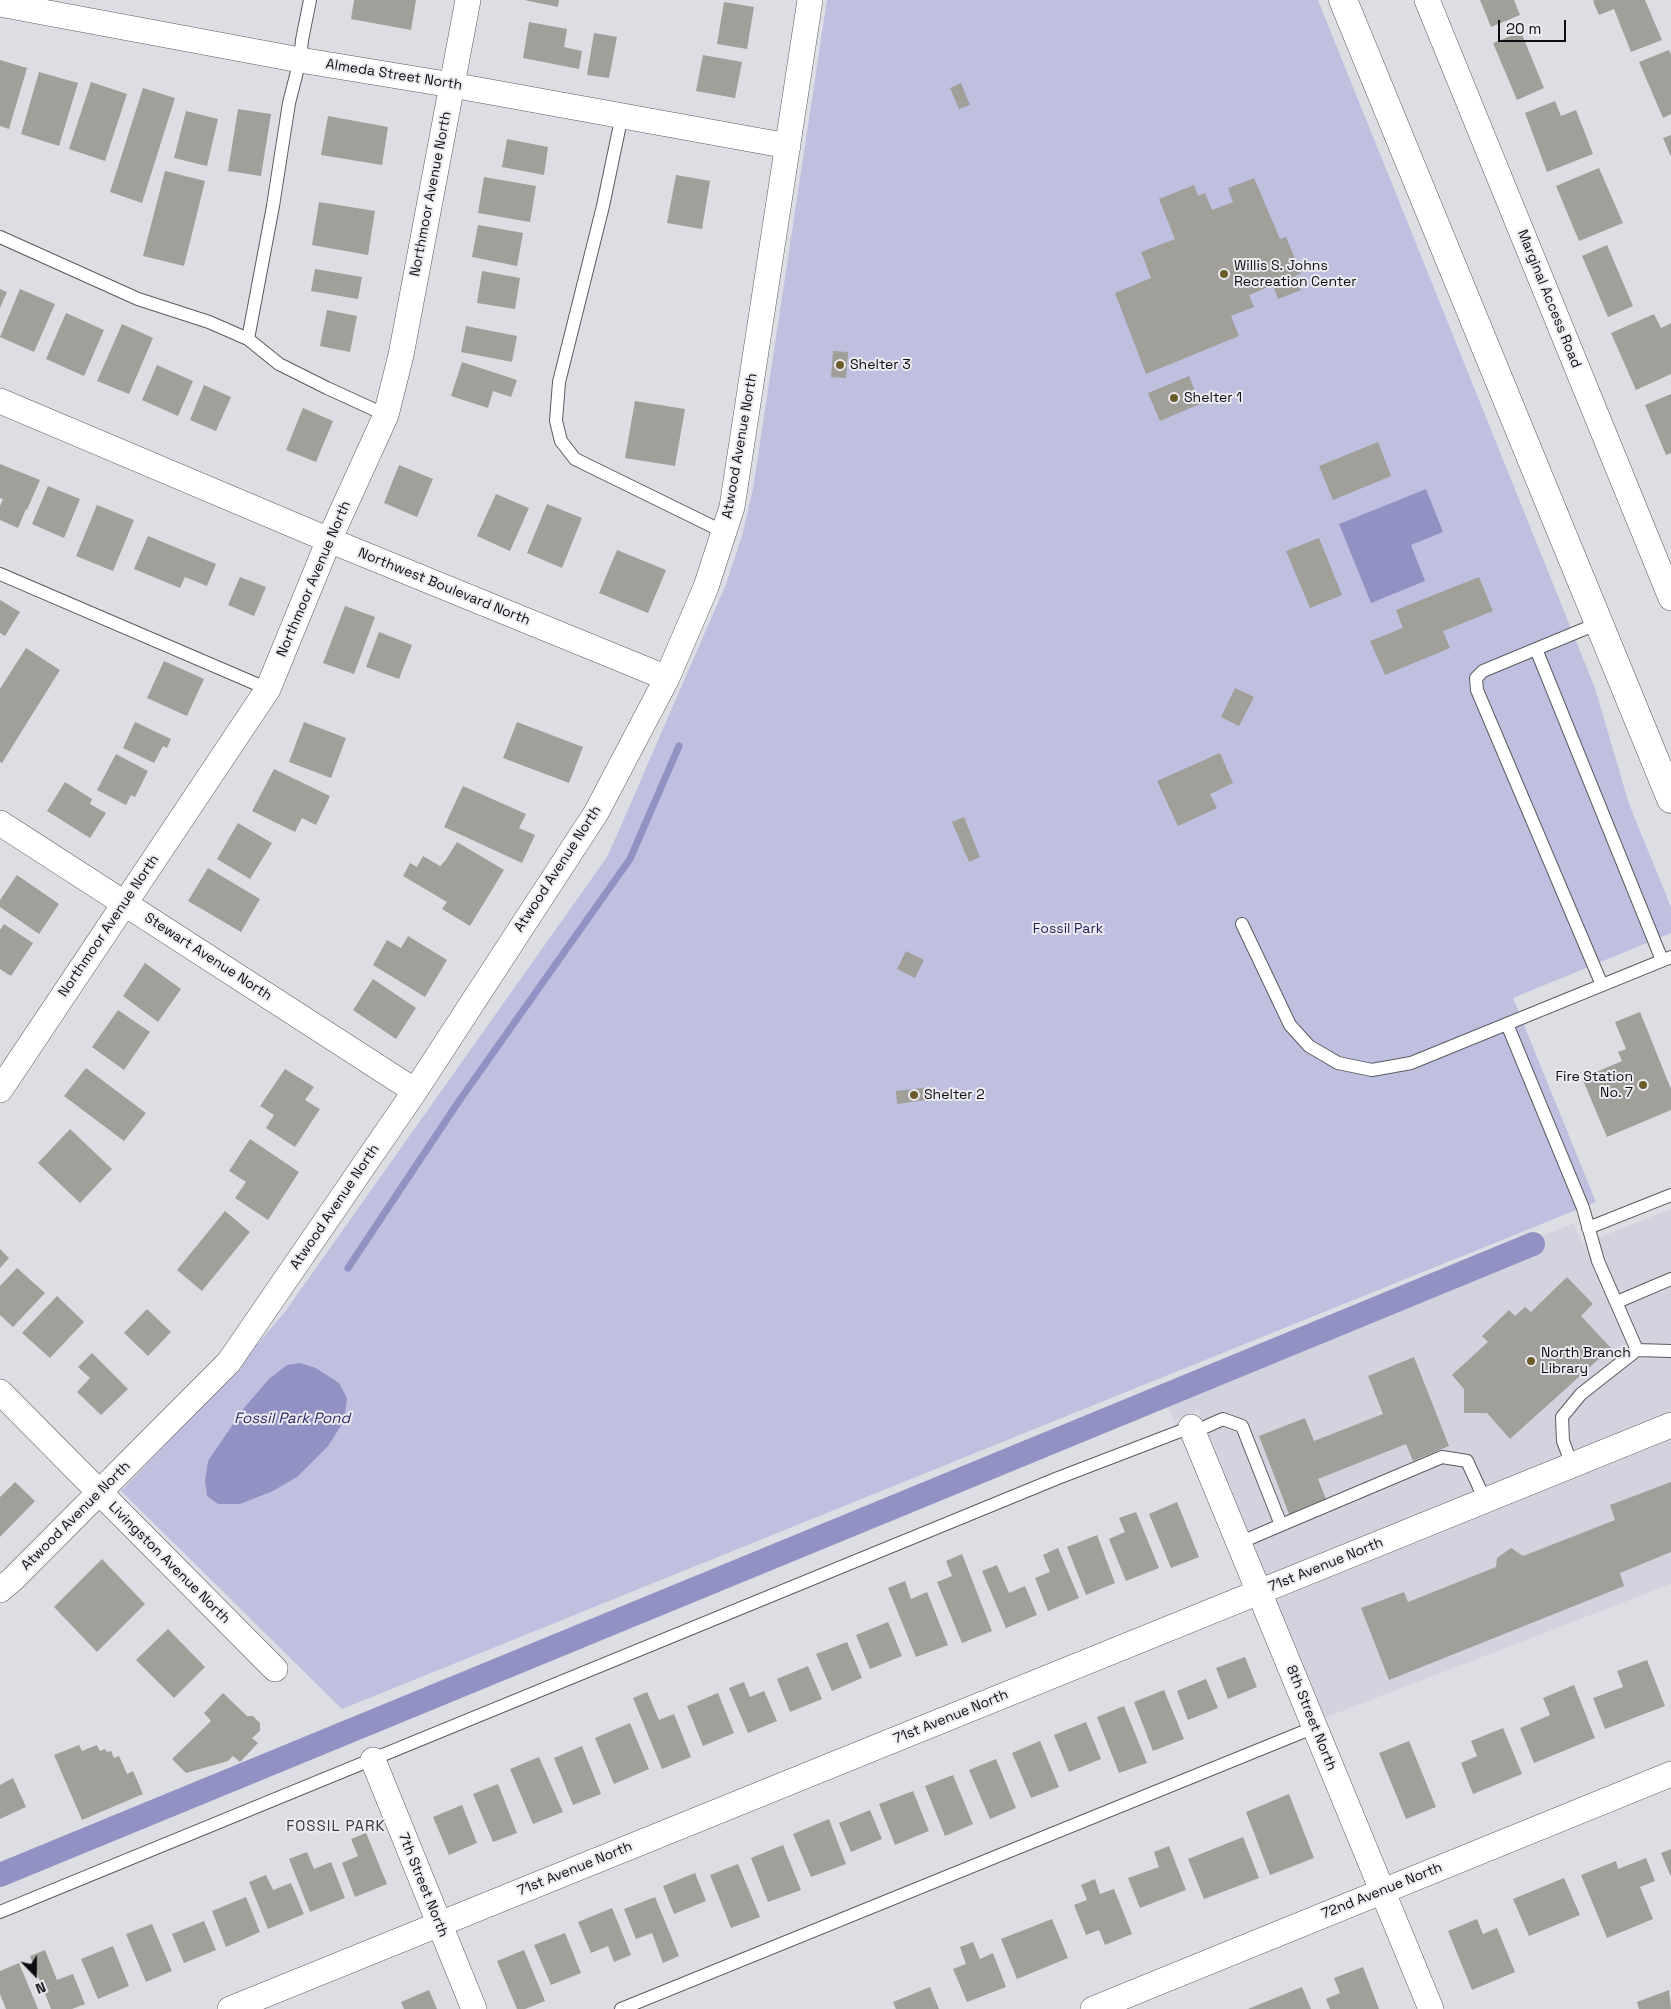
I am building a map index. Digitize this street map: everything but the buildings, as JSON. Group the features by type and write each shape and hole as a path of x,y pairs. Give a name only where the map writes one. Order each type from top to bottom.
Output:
{"main road":[{"path":"1343,0 1671,799"}],"street":[{"name":"Northmoor Avenue North","path":"0,1090 268,690 329,540 386,415 401,355 468,0"},
{"name":"Atwood Avenue North","path":"0,1590 229,1362 415,1090 596,813 668,678 706,587 732,507 810,0"},
{"name":"Marginal Access Road","path":"1427,0 1671,598"},
{"name":"Almeda Street North","path":"0,4 300,60 452,85 788,146"},
{"name":"Northwest Boulevard North","path":"0,401 329,540 668,678"},
{"name":"Stewart Avenue North","path":"0,823 415,1090"},
{"name":"Livingston Avenue North","path":"0,1392 275,1669"},
{"name":"71st Avenue North","path":"230,2009 1671,1425"},
{"name":"8th Street North","path":"1193,1430 1431,2009"},
{"name":"7th Street North","path":"373,1760 474,2009"},
{"name":"72nd Avenue North","path":"1093,2009 1671,1774"}],"lane":[{"path":"248,339 310,0"},
{"path":"622,116 603,206 559,382 556,421 559,435 561,442 575,459 724,532"},
{"path":"0,237 138,299 209,322 248,339 279,364 386,415"},
{"path":"0,574 268,690"},
{"path":"1599,623 1483,671 1476,678 1478,690 1602,985"},
{"path":"1242,924 1290,1024 1309,1046 1338,1063 1372,1070 1411,1063 1667,958 1536,650"},
{"path":"1507,1024 1583,1208 1598,1260 1637,1350"},
{"path":"1588,1228 1671,1195"},
{"path":"1617,1302 1671,1280"},
{"path":"1572,1465 1563,1441 1562,1417 1581,1394 1637,1350 1671,1351"},
{"path":"0,1912 1058,1478 1223,1419 1242,1426 1282,1526"},
{"path":"1239,1543 1442,1457 1467,1461 1485,1500"},
{"path":"621,2009 1315,1727"}],"shaded area":[{"path":"1671,1209 1671,1411 1265,1576 1198,1411 1176,1419 1243,1585 1161,1390 1574,1223 1582,1244"},
{"path":"1671,1439 1671,1584 1324,1718 1275,1600"}],"green space":[{"name":"Fossil Park","path":"827,0 1318,0 1595,688 1629,804 1671,907 1671,933 1513,998 1596,1202 342,1709 121,1491 218,1390 284,1313 607,857 726,584 742,536 753,489"}],"water":[{"path":"1426,489 1443,532 1411,545 1425,581 1371,603 1339,524"},
{"name":"Fossil Park Pond","path":"300,1363 316,1368 339,1383 347,1398 344,1421 328,1446 297,1477 273,1491 240,1504 218,1504 207,1496 205,1481 208,1461 244,1408 269,1379 287,1365"}],"waterway":[{"path":"348,1268 459,1101 630,859 679,746"},
{"path":"0,1875 1533,1244"}],"place":[{"name":"Willis S. Johns Recreation Center","path":"1224,274"},
{"name":"Shelter 3","path":"840,365"},
{"name":"Shelter 1","path":"1174,398"},
{"name":"Fire Station No. 7","path":"1643,1085"},
{"name":"Shelter 2","path":"914,1095"},
{"name":"North Branch Library","path":"1531,1361"}],"district":[{"name":"FOSSIL PARK","path":"336,1827"}]}
